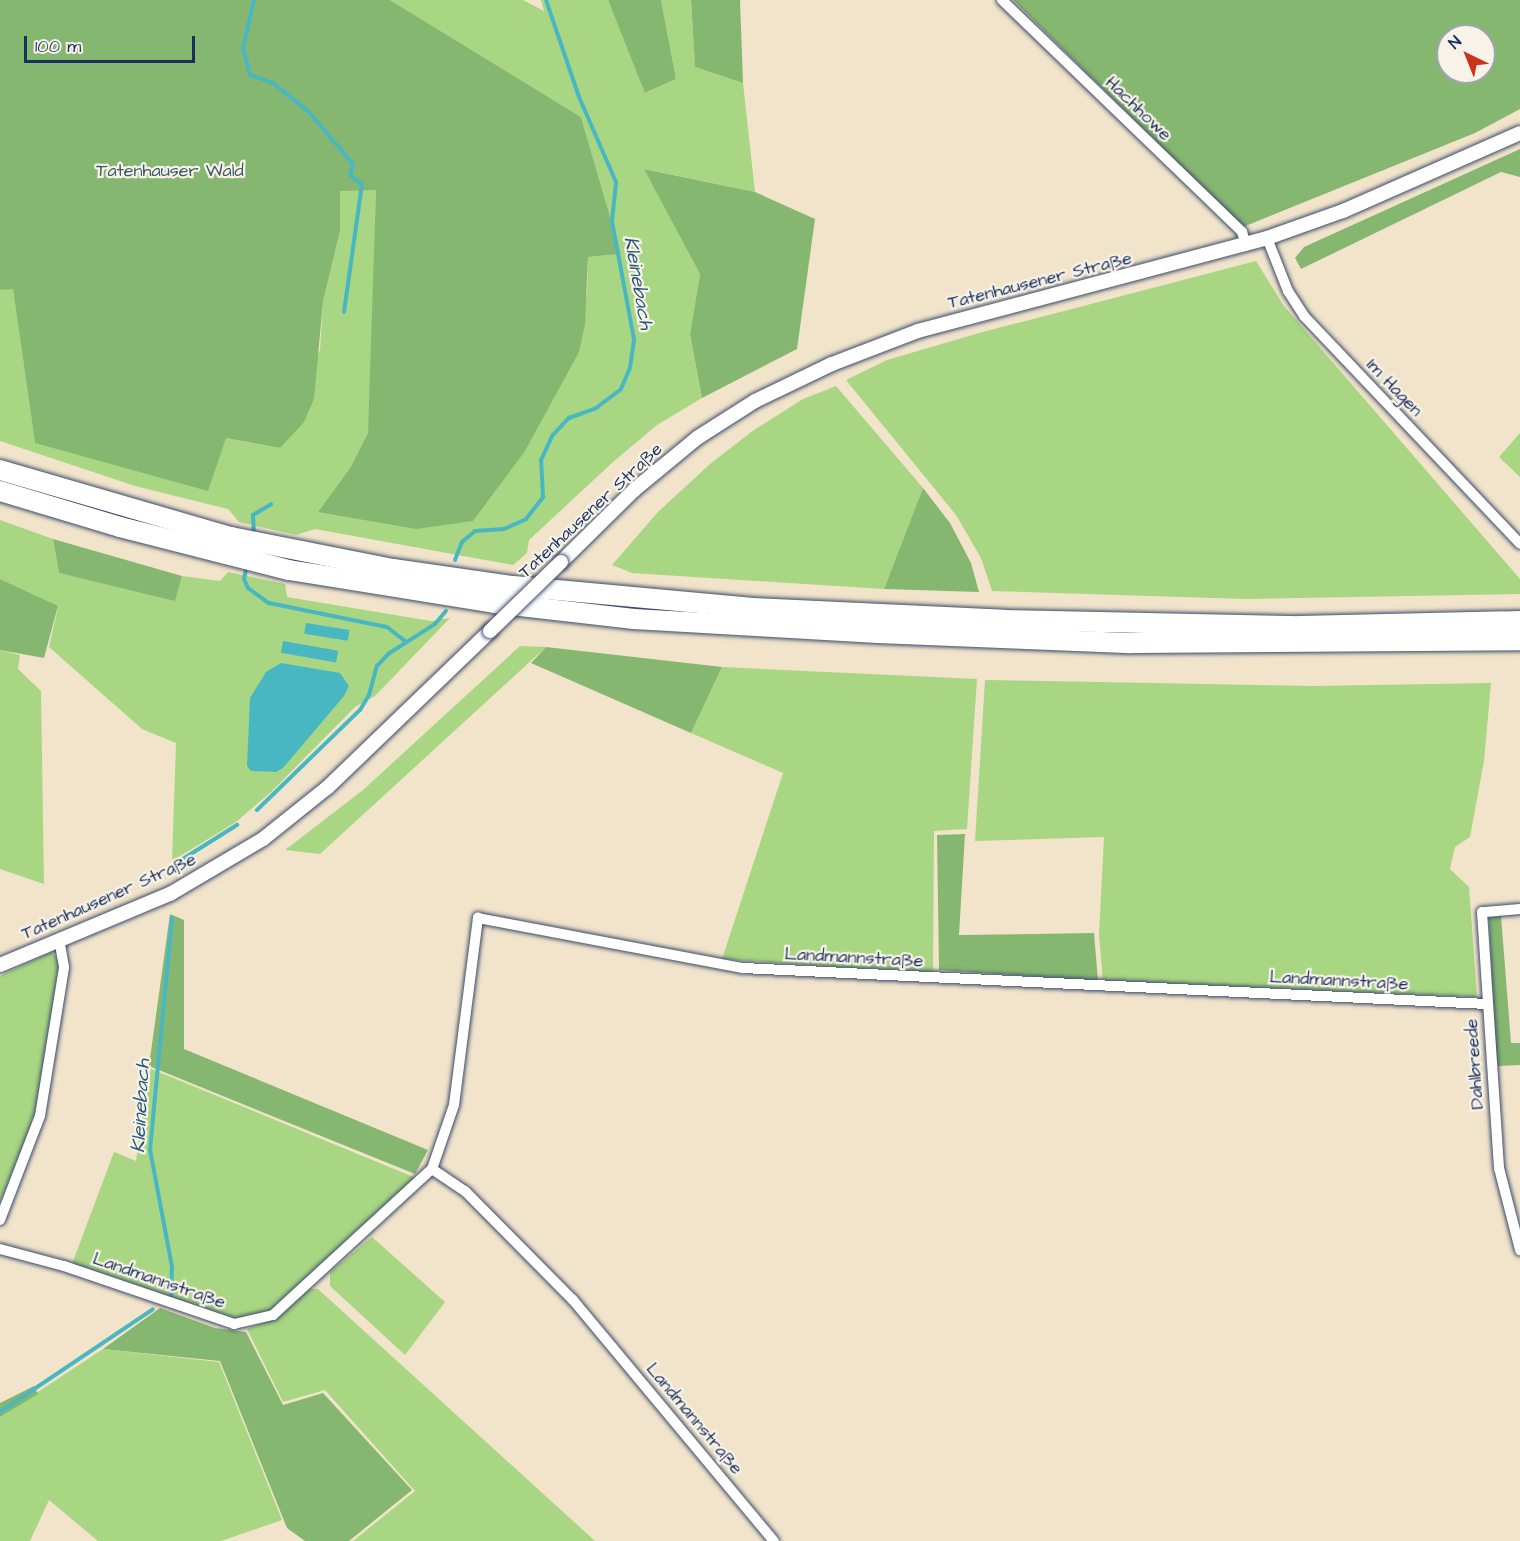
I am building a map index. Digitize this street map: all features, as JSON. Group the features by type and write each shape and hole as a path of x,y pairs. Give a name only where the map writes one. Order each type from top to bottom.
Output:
{"highway":[{"path":"0,470 230,546"},
{"path":"0,491 291,560 494,603 634,619 832,631 1132,643 1520,640"},
{"path":"291,560 513,586 764,608 1004,620 1265,626 1520,621"}],"street":[{"name":"Hachhowe","path":"1002,0 1242,232 1246,245"},
{"name":"Tatenhausener Straße","path":"0,965 170,894 263,839 328,787 634,490 697,438 755,401 832,364 918,331 1267,238 1343,211 1520,134"},
{"name":"Im Hagen","path":"1267,238 1287,291 1304,316 1520,544"},
{"name":"Dahlbreede","path":"1520,909 1482,912 1499,1168 1520,1250"},
{"name":"Landmannstraße","path":"0,1249 64,1266 234,1324 273,1315 432,1169 454,1105 478,918 742,968 1487,1004"},
{"path":"0,1220 39,1116 64,967 59,940"},
{"name":"Landmannstraße","path":"432,1169 465,1191 573,1300 774,1541"}],"green space":[{"name":"Tatenhauser Wald","path":"0,0 390,0 581,117 621,254 588,257 585,324 579,352 525,451 473,521 416,529 318,512 350,468 368,433 376,190 340,191 340,231 323,302 314,399 304,422 280,448 226,438 208,491 35,443 13,289 0,290"},
{"path":"390,0 523,0 544,11 541,0 608,0 646,93 676,79 661,0 691,0 695,67 743,83 755,192 645,169 700,274 690,334 702,398 657,425 613,462 529,540 527,553 513,565 315,529 296,535 239,522 228,509 135,486 0,441 0,290 13,288 35,443 226,438 280,448 320,350 323,302 340,231 340,190 376,190 372,382 368,433 350,468 318,512 587,294 588,257 621,254 581,117"},
{"path":"608,0 661,0 676,79 645,93"},
{"path":"691,0 740,0 743,83 695,67"},
{"path":"1013,0 1520,0 1520,109 1475,133 1243,227"},
{"path":"1520,149 1520,177 1501,172 1301,269 1295,258 1304,247"},
{"path":"644,169 755,192 815,219 797,349 702,398 690,334 700,274"},
{"path":"1256,261 1284,306 1520,579 1520,594 1246,599 992,591 981,558 956,515 846,380 887,360 979,333"},
{"path":"836,386 923,488 884,589 632,573 612,565 658,512 710,464 754,430 803,399"},
{"path":"1520,433 1520,477 1499,457"},
{"path":"923,488 950,523 971,563 979,592 884,589"},
{"path":"0,520 53,539 59,573 175,600 182,576 220,581 228,572 285,584 287,597 431,621 450,618 375,696 355,707 271,792 236,822 172,861 176,743 142,729 49,647 58,607 0,579"},
{"path":"53,539 182,576 175,601 59,573"},
{"path":"0,579 58,606 44,658 0,650"},
{"path":"520,646 546,647 320,854 285,850 363,790"},
{"path":"546,647 722,667 691,733 531,663"},
{"path":"0,650 20,655 18,669 41,691 44,884 0,869"},
{"path":"722,667 977,679 967,829 934,831 933,974 722,959 783,773 691,733"},
{"path":"985,680 1314,686 1491,683 1484,761 1470,837 1455,847 1450,869 1469,887 1477,997 1103,982 1099,934 1104,837 975,841"},
{"path":"965,834 959,935 1094,933 1098,981 939,970 937,835"},
{"path":"170,914 184,920 184,1049 428,1150 415,1174 149,1066"},
{"path":"1501,916 1511,1043 1520,1043 1520,1065 1498,1066 1495,1046 1489,918"},
{"path":"51,952 60,961 35,1115 0,1203 0,976"},
{"path":"149,1068 416,1178 274,1309 236,1320 72,1264 114,1152 136,1161"},
{"path":"372,1237 445,1302 405,1355 330,1286 330,1272"},
{"path":"310,1289 318,1289 595,1541 353,1541 415,1491 325,1390 283,1402 247,1329 270,1320"},
{"path":"160,1308 215,1328 246,1332 283,1405 323,1393 412,1490 349,1541 305,1541 287,1528 220,1361 103,1349"},
{"path":"103,1349 219,1362 282,1520 221,1541 98,1541 49,1500 30,1541 0,1541 0,1417"},
{"path":"34,1386 38,1394 0,1417 0,1403"}],"water":[{"path":"306,623 349,630 348,641 304,634"},
{"path":"283,641 338,651 336,663 281,653"},
{"path":"281,663 340,673 349,686 344,696 283,768 276,772 251,771 247,766 250,698 266,672"}],"waterway":[{"path":"254,0 243,48 250,75 273,83 309,112 353,164 350,175 362,184 344,312"},
{"name":"Kleinebach","path":"455,560 462,542 475,531 504,529 526,519 543,497 541,460 552,436 569,418 596,408 621,389 630,368 634,339 612,221 616,182 579,97 546,0"},
{"path":"254,535 253,515 271,504"},
{"path":"247,565 244,579 248,588 269,603 387,627 405,641"},
{"name":"Kleinebach","path":"257,810 360,710 369,695 377,666 388,654 435,624 446,611"},
{"name":"Kleinebach","path":"178,862 237,825"},
{"name":"Kleinebach","path":"171,1296 172,1267 150,1150 172,918"},
{"name":"Kleinebach","path":"0,1412 153,1309"}]}
